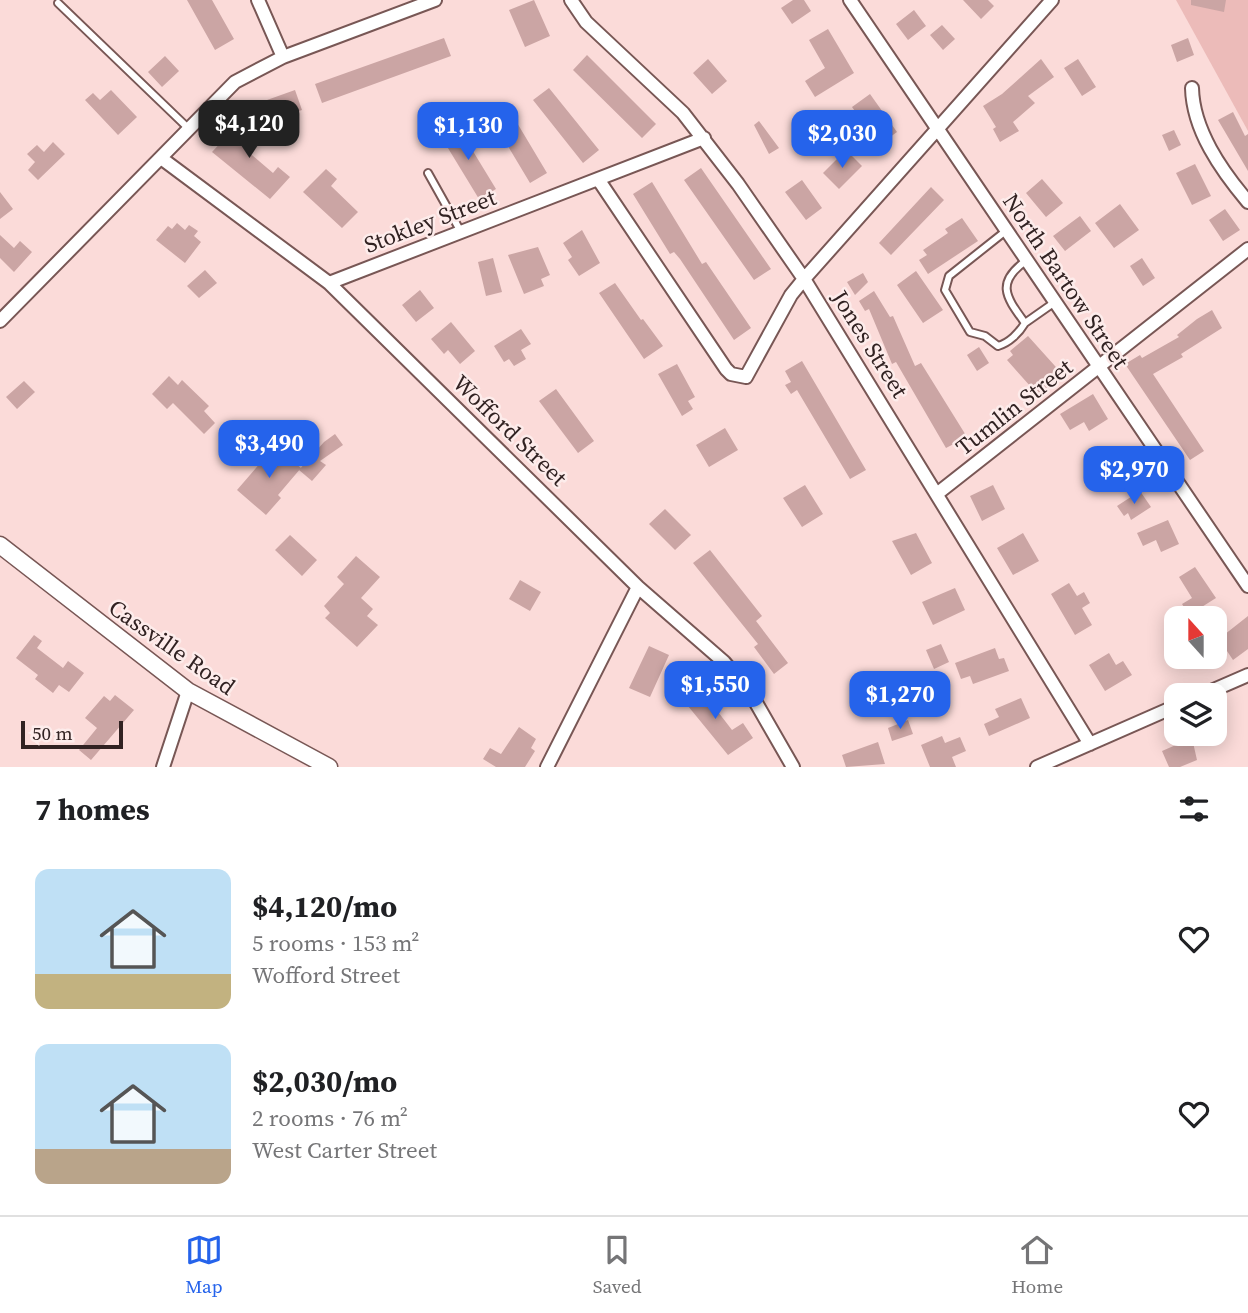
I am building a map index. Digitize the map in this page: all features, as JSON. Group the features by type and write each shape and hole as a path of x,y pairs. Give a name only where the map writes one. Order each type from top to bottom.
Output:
{"main road":[{"name":"Cassville Road","path":"0,545 188,691 329,767"}],"street":[{"path":"258,0 283,57"},
{"path":"2,316 235,82 283,57 435,0"},
{"name":"Jones Street","path":"571,0 586,22 664,94 704,138 804,279 1090,744"},
{"name":"North Bartow Street","path":"850,0 1098,367 1245,577"},
{"path":"598,179 731,374 746,377 791,295 1052,0"},
{"path":"1192,88 1192,107 1202,130 1226,176 1248,202"},
{"name":"Stokley Street","path":"329,283 704,138"},
{"name":"Wofford Street","path":"161,158 329,283 638,587 735,675 751,694 793,767"},
{"name":"Tumlin Street","path":"937,493 1248,249"},
{"path":"547,767 638,587"},
{"path":"1227,684 1248,674"},
{"path":"163,767 188,691"},
{"path":"1037,767 1164,711"}],"lane":[{"path":"58,3 188,128"},
{"path":"428,173 461,232"},
{"path":"1007,230 949,276 945,290 970,332 985,336 998,345 1006,344 1025,323 1055,302"},
{"path":"1025,323 1006,298 1006,286 1017,267 1027,260"}],"shaded area":[{"path":"1176,0 1248,0 1248,131"}],"building":[{"path":"187,0 212,0 234,39 215,50"},
{"path":"534,0 550,36 525,47 509,10"},
{"path":"793,0 804,0 811,11 792,24 781,8"},
{"path":"963,0 988,0 994,6 981,19"},
{"path":"1191,0 1226,0 1224,12 1191,5"},
{"path":"914,10 926,26 908,40 896,24"},
{"path":"942,25 955,39 943,50 930,35"},
{"path":"828,29 854,73 815,97 805,81 825,68 809,40"},
{"path":"444,38 451,56 322,103 315,84"},
{"path":"1188,38 1194,55 1177,62 1171,45"},
{"path":"587,55 656,124 642,138 573,70"},
{"path":"165,56 179,71 162,87 148,72"},
{"path":"708,59 727,81 712,94 693,73"},
{"path":"1041,59 1054,77 1028,96 1035,103 1013,122 1019,131 1000,142 993,129 996,127 983,106 1002,94"},
{"path":"1078,59 1096,87 1082,96 1064,68"},
{"path":"549,88 599,150 583,163 533,100"},
{"path":"111,90 137,117 118,135 85,100 93,93 100,100"},
{"path":"295,90 302,110 273,120 267,100"},
{"path":"870,94 897,132 879,145 852,107"},
{"path":"507,106 547,173 530,183 490,116"},
{"path":"1233,112 1245,136 1248,134 1248,171 1218,120"},
{"path":"244,118 260,133 245,149 273,173 278,167 290,177 270,199 212,152"},
{"path":"759,121 779,148 769,154 754,125"},
{"path":"457,125 496,189 479,199 440,135"},
{"path":"1174,130 1181,145 1169,151 1162,135"},
{"path":"53,142 65,154 38,180 28,170 35,162 27,154 37,145 44,152"},
{"path":"846,150 862,166 839,189 823,173"},
{"path":"1195,164 1211,196 1192,205 1176,173"},
{"path":"701,168 771,269 754,280 684,180"},
{"path":"326,169 337,179 331,186 358,212 342,228 303,192"},
{"path":"1042,179 1063,203 1046,217 1026,193"},
{"path":"802,180 822,208 806,220 785,192"},
{"path":"652,182 702,264 706,262 751,328 734,340 680,259 674,252 670,254 633,194"},
{"path":"931,187 944,200 891,255 879,243"},
{"path":"0,192 13,209 0,219"},
{"path":"1120,204 1139,230 1114,248 1095,223"},
{"path":"1225,209 1240,230 1223,241 1209,220"},
{"path":"1080,216 1091,231 1065,251 1053,236"},
{"path":"962,218 978,241 928,274 919,260 927,255 923,250 948,233 945,229"},
{"path":"177,223 185,230 189,225 198,231 194,236 201,242 185,263 156,240 168,226 172,229"},
{"path":"582,230 600,263 579,276 568,260 572,257 563,243"},
{"path":"0,235 14,248 20,241 32,252 14,272 0,258"},
{"path":"538,247 550,275 541,279 544,286 524,294 508,255"},
{"path":"493,258 502,292 486,296 478,262"},
{"path":"1142,258 1155,278 1143,286 1130,266"},
{"path":"205,270 217,283 199,298 187,286"},
{"path":"916,271 943,310 923,323 897,285"},
{"path":"863,273 868,282 855,295 847,282"},
{"path":"615,283 663,346 644,359 599,293"},
{"path":"420,290 434,308 416,322 402,305"},
{"path":"874,291 890,317 893,316 915,366 921,363 967,437 946,448 896,362 892,364 869,309 865,311 859,301"},
{"path":"1212,310 1222,328 1181,354 1183,357 1153,374 1204,451 1190,460 1125,364 1140,355 1142,358 1179,337 1177,335"},
{"path":"451,322 475,351 460,364 448,350 444,354 431,339"},
{"path":"521,329 531,344 521,350 526,359 514,366 509,359 504,362 494,346"},
{"path":"1028,336 1064,376 1039,396 1007,360 1013,355 1010,351"},
{"path":"979,347 989,363 977,371 967,355"},
{"path":"802,361 866,470 850,479 797,390 791,394 785,385 791,382 785,371"},
{"path":"677,364 695,397 688,401 693,409 682,416 658,374"},
{"path":"169,376 178,385 182,380 209,406 204,411 215,423 204,434 173,403 167,409 152,394"},
{"path":"24,381 35,392 17,409 6,397"},
{"path":"556,389 594,441 578,453 539,401"},
{"path":"1093,394 1108,419 1089,431 1084,422 1070,430 1060,414"},
{"path":"725,428 738,450 709,467 696,445"},
{"path":"335,434 343,445 320,461 326,465 312,481 299,470 324,442"},
{"path":"275,446 301,468 278,495 281,498 266,515 237,490"},
{"path":"1118,456 1126,473 1106,484 1097,467"},
{"path":"805,485 823,514 802,527 783,498"},
{"path":"993,485 1005,509 982,521 970,496"},
{"path":"1140,491 1151,507 1131,520 1128,513 1124,516 1117,506"},
{"path":"665,509 691,535 675,550 649,524"},
{"path":"1168,520 1179,544 1161,552 1156,540 1143,546 1137,533"},
{"path":"916,533 932,563 911,575 892,541"},
{"path":"1023,533 1039,561 1013,575 997,548"},
{"path":"290,535 317,560 302,576 275,550"},
{"path":"710,550 762,616 756,621 788,663 774,674 754,647 758,644 693,563"},
{"path":"356,556 380,577 361,598 373,609 367,616 378,625 357,647 325,618 330,613 324,606 344,584 337,577"},
{"path":"1195,567 1216,598 1203,606 1183,606 1182,604 1192,598 1179,577"},
{"path":"520,580 541,592 530,611 509,599"},
{"path":"1069,583 1077,596 1084,592 1090,603 1082,608 1092,625 1075,635 1051,594"},
{"path":"955,588 965,610 933,625 922,602"},
{"path":"1248,616 1248,649 1233,660 1227,651 1227,633"},
{"path":"34,635 42,641 37,648 63,668 68,661 84,673 69,692 59,685 53,693 35,679 38,675 16,658"},
{"path":"941,644 949,662 934,669 926,650"},
{"path":"649,646 669,655 650,697 629,688"},
{"path":"995,648 999,659 1004,658 1009,671 973,684 970,676 961,679 955,663"},
{"path":"1109,653 1116,665 1123,661 1132,675 1105,691 1089,665"},
{"path":"695,682 732,730 743,723 753,738 728,755 679,695"},
{"path":"115,695 134,710 91,760 79,750 97,728 85,718 104,696 110,701"},
{"path":"1021,698 1030,718 989,736 984,724 999,717 995,709"},
{"path":"908,720 913,734 892,741 888,728"},
{"path":"519,727 536,739 531,748 535,751 525,767 496,767 483,759 490,748 501,754"},
{"path":"942,736 945,743 960,737 966,751 952,757 956,767 930,767 921,745"},
{"path":"878,742 885,764 846,767 842,755"},
{"path":"1174,746 1194,746 1197,760 1180,767 1169,767 1162,751"}]}
